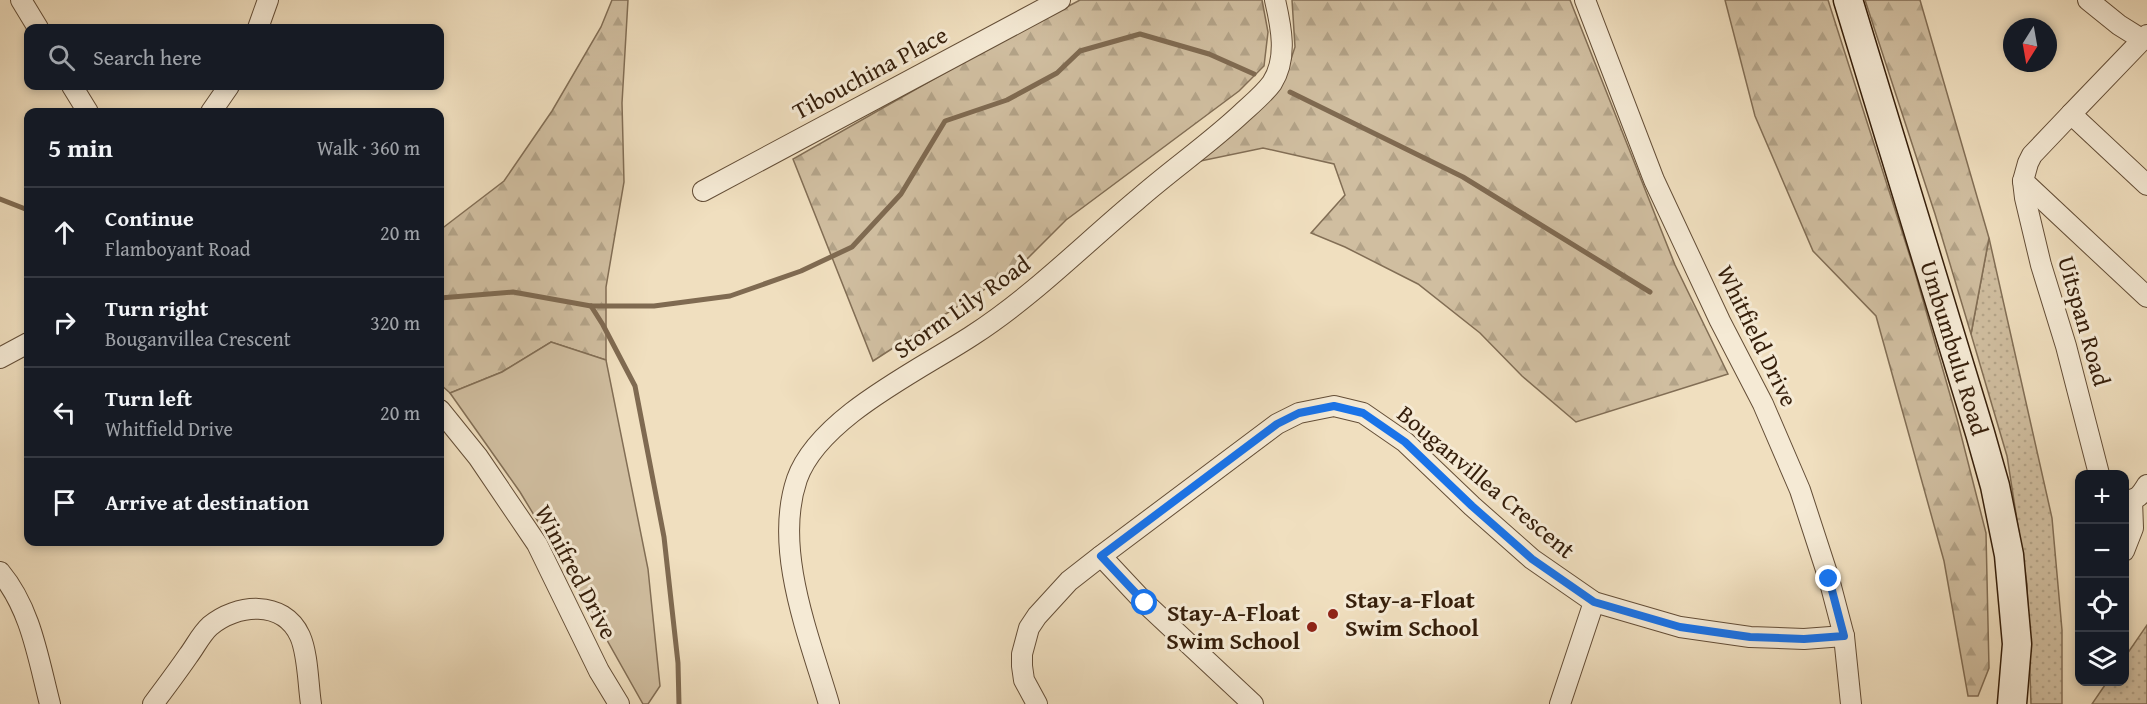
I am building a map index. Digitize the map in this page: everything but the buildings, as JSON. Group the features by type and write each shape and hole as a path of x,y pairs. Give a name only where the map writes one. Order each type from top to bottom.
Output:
{"main road":[{"name":"Umbumbulu Road","path":"1848,0 1995,486 2008,555 2016,623 2017,644 2012,704"}],"street":[{"path":"21,0 36,24"},
{"path":"259,24 268,0"},
{"name":"Tibouchina Place","path":"703,191 1060,0"},
{"name":"Storm Lily Road","path":"829,704 798,593 790,548 791,505 797,479 808,454 822,438 859,407 973,335 1017,303 1137,200 1233,122 1263,94 1272,83 1278,70 1282,45 1275,0"},
{"name":"Whitfield Drive","path":"1585,0 1654,180 1720,321 1763,404 1800,490 1829,579 1844,636 1851,704"},
{"path":"2023,181 2032,155 2145,37 2119,25 2088,0"},
{"path":"74,90 86,108"},
{"path":"214,108 226,90"},
{"path":"2071,114 2147,186"},
{"name":"Uitspan Road","path":"2023,181 2147,297"},
{"name":"Uitspan Road","path":"2023,181 2036,244 2066,346 2098,470"},
{"path":"0,358 24,344"},
{"name":"Bouganvillea Crescent","path":"1037,704 1024,680 1022,654 1029,628 1069,581 1277,424 1299,413 1334,406 1363,413 1405,442 1532,559 1594,602 1680,627 1750,637 1804,639 1844,636"},
{"name":"Winifred Drive","path":"444,415 478,457 537,544 599,670 619,704"},
{"path":"2129,500 2140,496 2147,485"},
{"path":"2129,509 2132,536 2129,542"},
{"path":"1101,556 1145,603 1253,704"},
{"path":"0,572 14,592 28,622 50,704"},
{"path":"1560,704 1594,602"},
{"path":"153,704 208,627 230,612 245,608 274,612 289,621 300,635 311,704"}],"green space":[{"path":"612,0 628,0 622,103 624,182 606,287 606,360 551,342 502,372 450,393 444,388 444,227 504,181 552,111 601,27"},
{"path":"1080,0 1262,0 1268,32 1264,66 1239,91 1066,220 1015,271 873,361 793,159 976,55"},
{"path":"1292,0 1570,0 1675,265 1728,374 1576,422 1522,376 1480,333 1418,284 1345,247 1311,233 1345,195 1334,164 1263,148 1191,163 1286,74 1295,47"},
{"path":"1725,0 1828,0 1914,269 1957,419 1986,533 1989,668 1978,696 1968,696 1944,561 1876,316 1813,251 1755,116"},
{"path":"1865,0 1920,0 1989,238 1971,334 1935,214"},
{"path":"1989,238 2052,518 2062,630 2062,704 2031,704 2027,584 2007,456 1971,334"},
{"path":"551,342 606,360 648,569 660,686 648,704 643,704 568,571 520,492 450,393 502,372"},
{"path":"2147,625 2147,704 2092,704 2104,686 2129,686 2129,651"}],"waterway":[{"path":"444,298 513,292 591,306 654,306 730,296 801,271 852,247 901,194 945,121 1007,100 1057,73 1080,51 1140,34 1209,54 1254,74"},
{"path":"1290,92 1463,177 1650,292"},
{"path":"0,199 24,208"},
{"path":"591,306 635,386 664,537 678,663 679,704"}],"place":[{"name":"Stay-a-Float Swim School","path":"1333,614"},
{"name":"Stay-A-Float Swim School","path":"1312,627"}],"route":[{"path":"1145,603 1101,556 1277,424 1299,413 1334,406 1363,413 1405,442 1532,559 1594,602 1680,627 1750,637 1804,639 1844,636 1829,579"}]}
